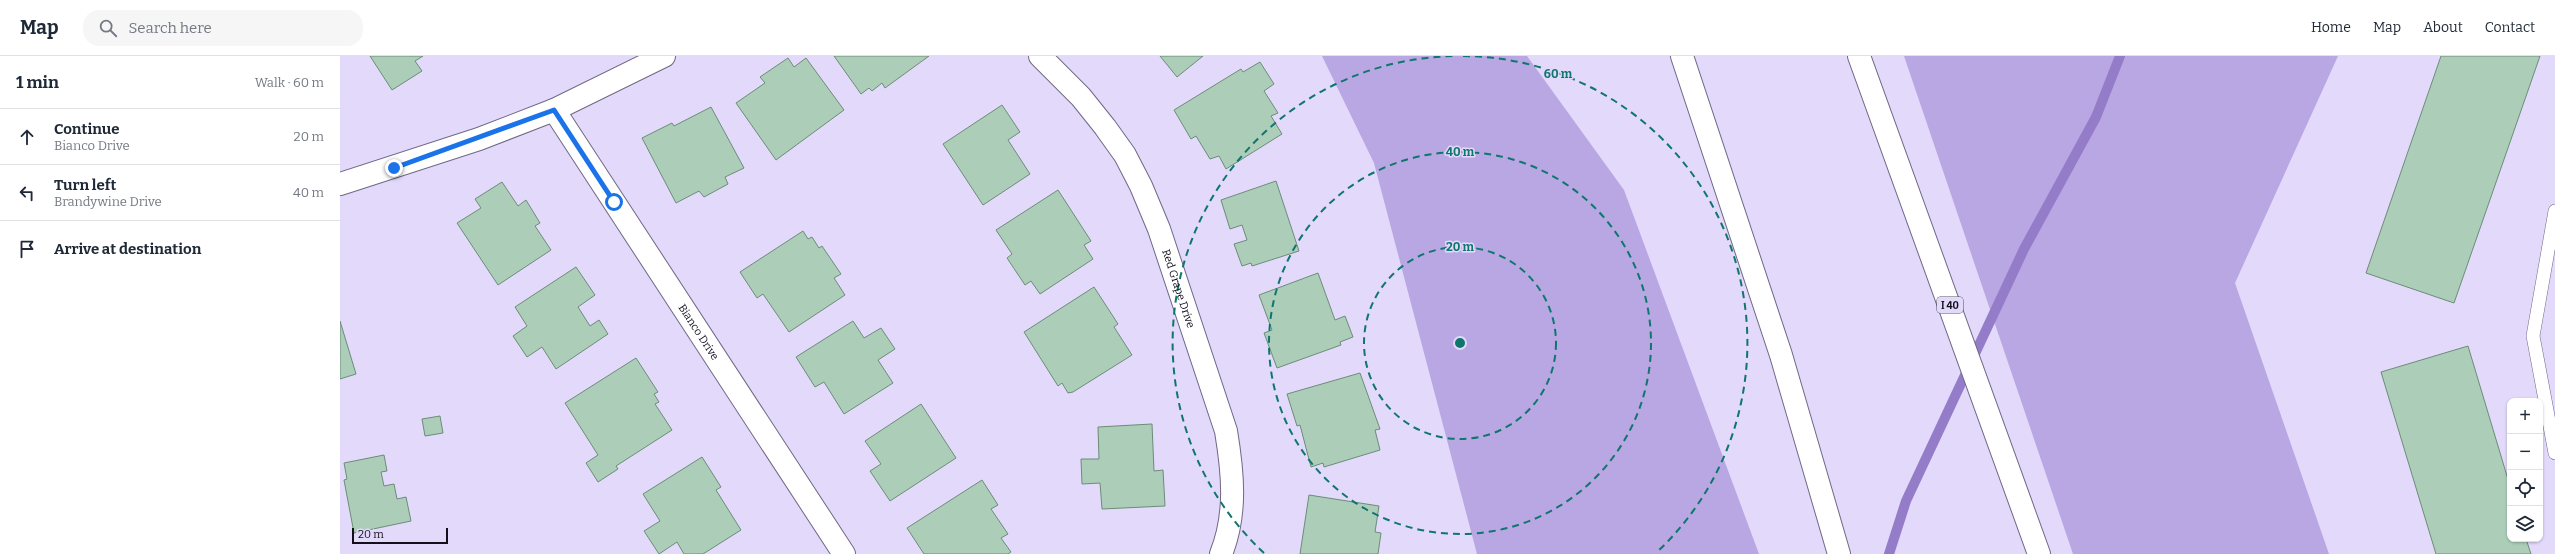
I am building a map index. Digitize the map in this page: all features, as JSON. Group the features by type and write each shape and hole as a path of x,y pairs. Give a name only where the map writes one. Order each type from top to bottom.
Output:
{"main road":[{"path":"340,184 479,139 554,110 664,56"},
{"name":"Red Grape Drive","path":"1040,56 1081,97 1125,155 1160,229 1226,431 1232,466 1232,503 1227,538 1221,554"},
{"path":"1682,56 1781,356 1838,554"},
{"name":"I 40","path":"1859,56 2039,554"},
{"name":"Bianco Drive","path":"554,110 844,554"}],"lane":[{"path":"2555,211 2533,336 2555,453"}],"shaded area":[{"path":"1322,56 1527,56 1624,190 1759,554 1477,554 1374,163"},
{"path":"1904,56 2338,56 2235,283 2329,554 2073,554"}],"building":[{"path":"370,56 423,56 415,61 422,71 392,90"},
{"path":"834,56 929,56 885,88 882,83 872,91 869,88 861,94"},
{"path":"1160,56 1203,56 1177,77"},
{"path":"2441,56 2540,56 2454,303 2366,273"},
{"path":"788,58 794,67 806,58 844,110 776,160 736,103 765,83 760,77"},
{"path":"1260,62 1274,84 1264,91 1278,113 1271,116 1282,134 1226,169 1219,156 1210,159 1196,136 1191,139 1174,110 1241,69 1243,72"},
{"path":"1002,105 1020,132 1008,140 1030,174 983,205 943,144"},
{"path":"711,107 744,168 725,177 728,184 704,197 699,191 676,203 642,138 672,123 674,126"},
{"path":"1276,181 1299,251 1252,266 1251,263 1242,266 1234,244 1247,240 1242,225 1230,229 1221,200"},
{"path":"502,182 518,206 526,200 540,223 535,226 551,250 498,285 457,223 481,208 475,199"},
{"path":"1058,190 1091,241 1084,245 1093,259 1040,294 1031,281 1025,285 1007,258 1012,254 996,230"},
{"path":"803,231 808,239 812,237 819,248 822,246 841,274 834,278 845,295 789,332 763,294 757,298 740,272"},
{"path":"576,267 595,295 578,307 590,326 599,320 608,334 556,369 542,347 527,357 513,336 527,326 515,307"},
{"path":"1318,273 1335,320 1345,316 1353,337 1340,342 1341,345 1277,368 1264,333 1272,330 1259,295"},
{"path":"1094,287 1118,324 1114,327 1132,355 1073,392 1068,393 1062,383 1058,386 1024,332"},
{"path":"340,321 356,374 340,379"},
{"path":"853,321 864,338 881,328 895,349 878,360 893,383 844,414 824,382 815,387 796,357"},
{"path":"2468,346 2507,476 2507,542 2527,542 2531,554 2436,554 2381,372"},
{"path":"636,358 658,392 654,394 659,402 655,404 672,430 616,466 618,469 598,482 586,463 598,455 565,403"},
{"path":"1360,373 1380,429 1375,430 1380,450 1324,467 1323,463 1311,467 1300,425 1297,426 1287,394"},
{"path":"921,404 956,458 890,501 870,471 881,464 865,441"},
{"path":"440,416 443,433 425,436 422,419"},
{"path":"1152,424 1154,471 1163,470 1165,506 1102,509 1100,483 1082,484 1081,459 1099,459 1098,427"},
{"path":"384,455 387,471 381,472 384,486 394,484 397,499 406,497 411,521 354,533 344,480 347,479 344,463"},
{"path":"702,457 721,487 716,490 741,530 703,554 684,554 677,542 659,554 644,531 660,521 643,494"},
{"path":"982,480 998,505 991,509 1008,534 1001,538 1011,552 1008,554 924,554 907,528"},
{"path":"1309,495 1379,506 1375,532 1381,533 1378,554 1300,554"}],"waterway":[{"path":"1889,554 1906,501 2024,249 2096,117 2120,56"}],"route":[{"path":"394,168 479,139 554,110 614,202"}]}
